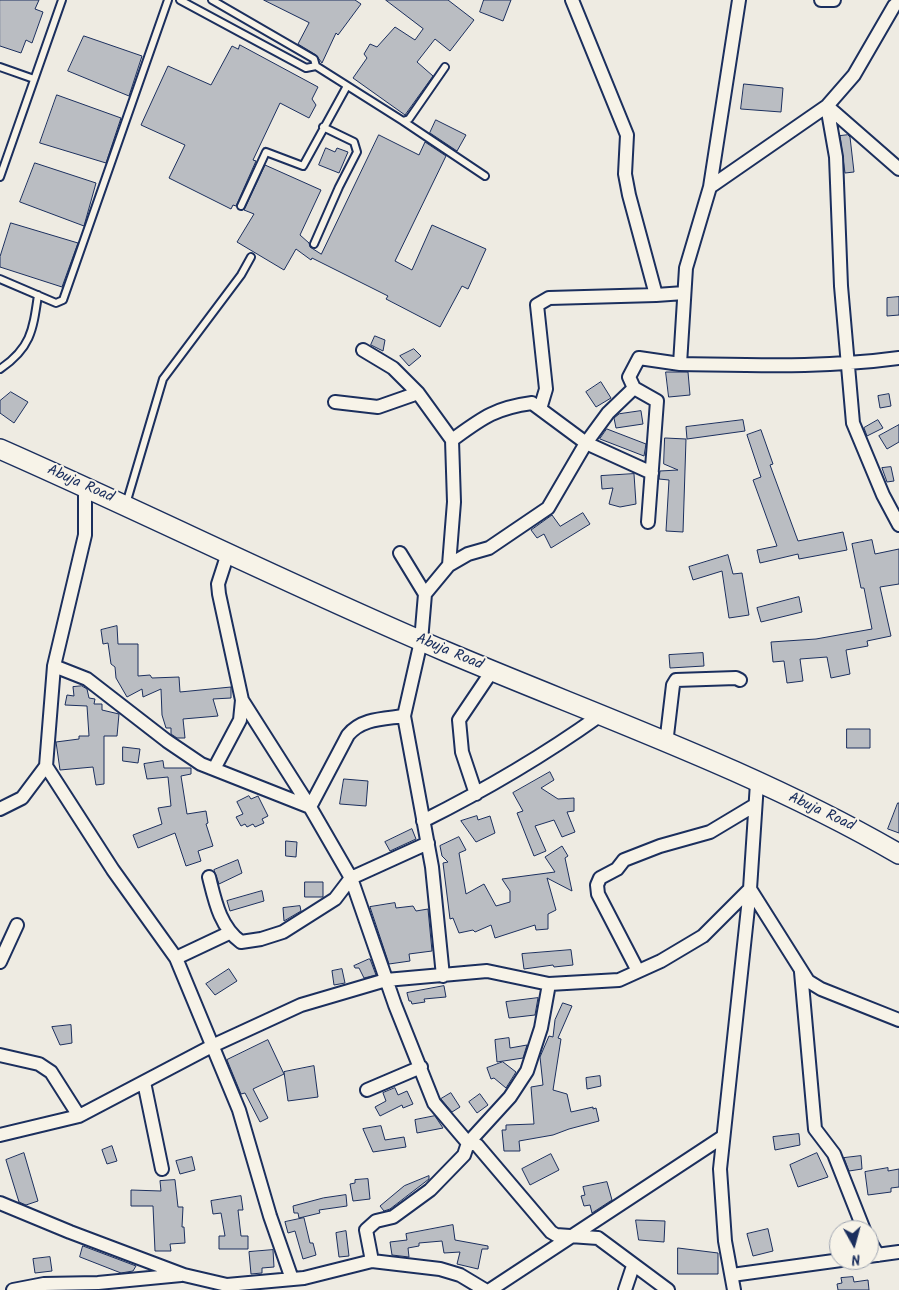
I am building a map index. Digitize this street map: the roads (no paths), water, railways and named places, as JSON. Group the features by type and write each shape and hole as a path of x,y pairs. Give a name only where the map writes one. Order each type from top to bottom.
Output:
{"main road":[{"name":"Abuja Road","path":"0,449 85,486 421,641 757,783 853,827 899,854"}],"street":[{"path":"572,0 626,135 625,174 627,188 656,295"},
{"path":"680,364 686,268 710,187 739,0"},
{"path":"821,0 834,0"},
{"path":"710,187 827,106 854,75 897,5"},
{"path":"827,106 899,169"},
{"path":"827,106 836,157 841,286 853,423 883,495 899,525"},
{"path":"540,409 546,389 537,305 549,298 684,293"},
{"path":"364,350 393,368 418,393 452,440 454,502 449,565"},
{"path":"648,522 657,401 634,388 629,377 639,358 680,364 849,365 899,358"},
{"path":"443,976 428,843 404,716 421,641 425,594 449,565 468,554 488,548 548,508 586,443 608,413 634,388"},
{"path":"335,402 378,407 418,393"},
{"path":"452,440 486,414 513,406 532,403 586,443 652,473"},
{"path":"0,809 22,798 46,766 54,666 86,535 85,486"},
{"path":"214,769 240,720 242,700 218,584 228,552"},
{"path":"400,553 425,594"},
{"path":"54,666 87,679 167,741 201,764 310,807"},
{"path":"476,794 462,752 459,720 492,671"},
{"path":"666,744 673,685 676,680 736,678 740,680"},
{"path":"242,700 310,807 351,878 386,980 434,1103 468,1143 477,1145 552,1232 573,1237 598,1238 633,1266 668,1290"},
{"path":"310,807 348,735 356,726 366,722 404,716"},
{"path":"423,821 476,794 551,751 599,716"},
{"path":"46,766 113,870 176,958 239,1110 270,1216 302,1282"},
{"path":"734,1290 724,1241 720,1169 721,1138 726,1116 750,889 757,783"},
{"path":"638,971 598,894 597,885 600,878 617,869 624,860 660,846 710,832 755,806"},
{"path":"209,877 216,905 229,933 241,942 261,939 283,932 335,898 351,878 428,843"},
{"path":"0,1135 79,1116 212,1046 301,1005 386,980 487,971 549,984 619,980 661,961 702,936 750,889"},
{"path":"750,889 808,981 821,989 899,1020"},
{"path":"0,962 17,925"},
{"path":"176,958 229,933"},
{"path":"801,972 815,1129 834,1154 860,1220"},
{"path":"372,1262 366,1230 369,1226 376,1221 393,1217 430,1190 464,1155 468,1143 510,1097 527,1071 541,1028 549,984"},
{"path":"0,1056 39,1064 51,1072 79,1116"},
{"path":"367,1090 421,1068"},
{"path":"144,1082 162,1169"},
{"path":"490,1290 721,1138"},
{"path":"0,1203 184,1275 225,1288 302,1282 372,1262 440,1269 460,1275 485,1290"},
{"path":"879,1255 899,1252"},
{"path":"732,1274 829,1262"},
{"path":"625,1290 633,1266"},
{"path":"13,1290 44,1284 98,1283 184,1275"}],"lane":[{"path":"0,177 62,0"},
{"path":"0,279 56,303 63,300 168,0"},
{"path":"180,0 306,68 316,66"},
{"path":"212,0 314,59 316,66 485,176"},
{"path":"0,67 34,80"},
{"path":"403,121 409,119 445,67"},
{"path":"241,206 266,152 303,166 347,86"},
{"path":"314,244 357,152 354,142 323,127"},
{"path":"126,505 163,379 241,275 251,257"},
{"path":"0,369 13,360 28,344 33,329 38,295"}]}
